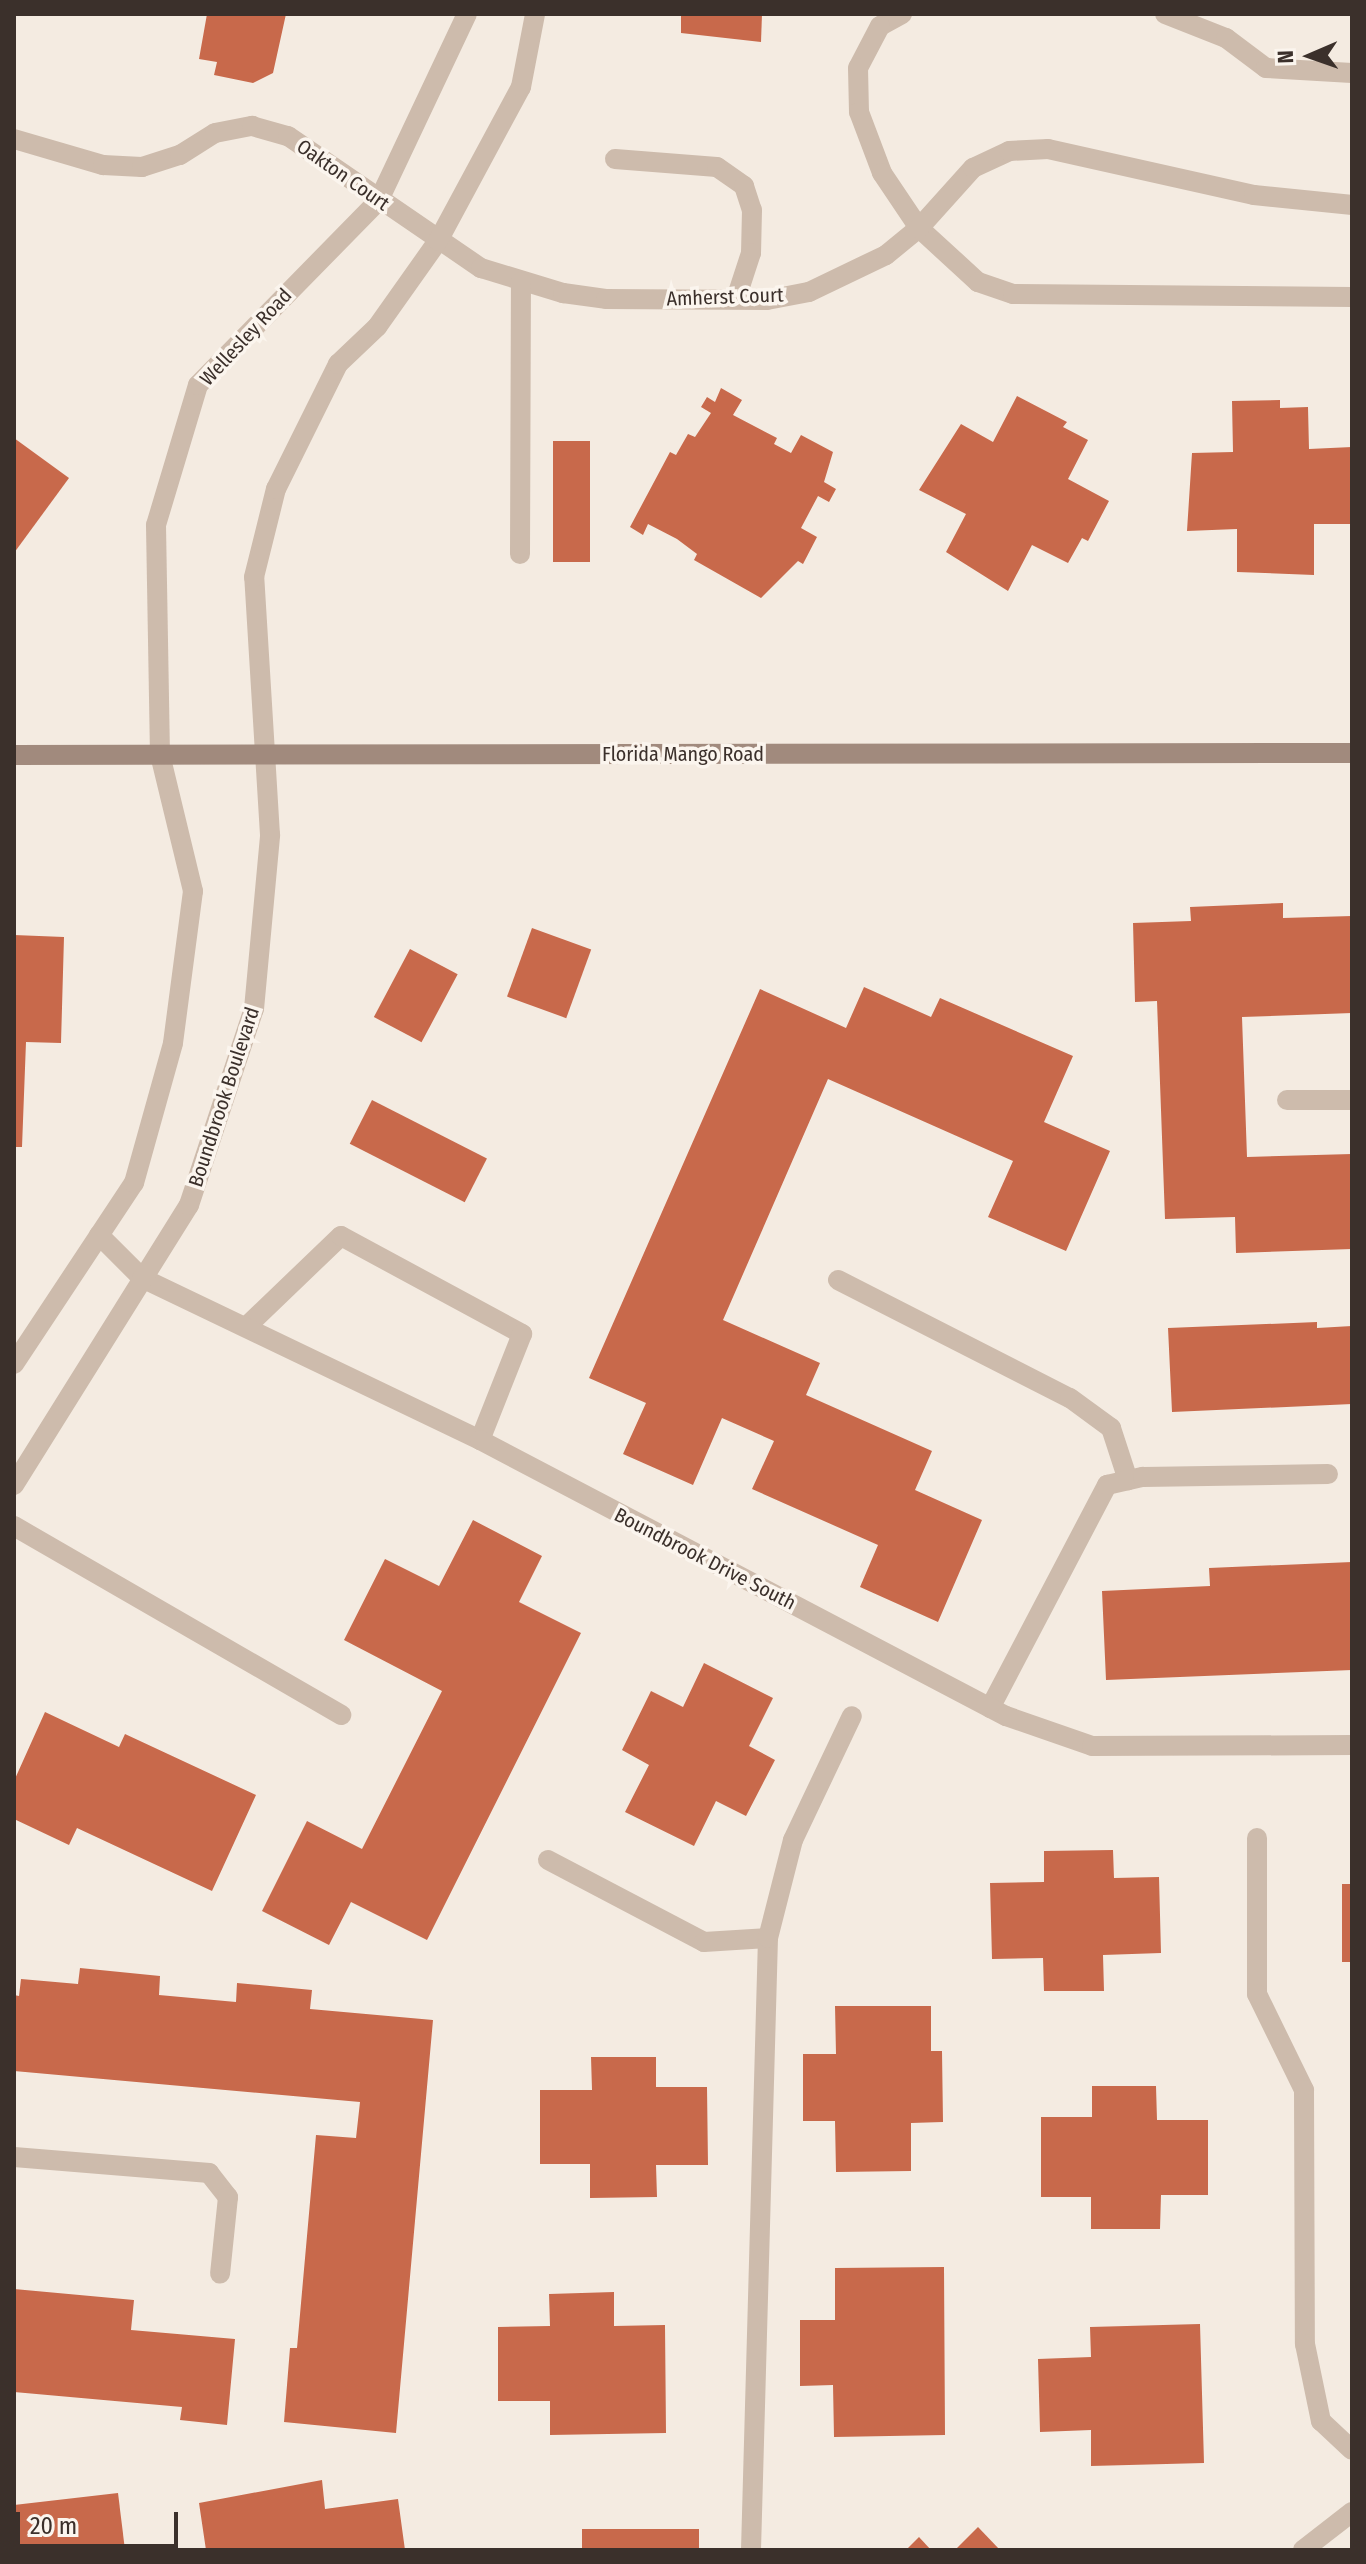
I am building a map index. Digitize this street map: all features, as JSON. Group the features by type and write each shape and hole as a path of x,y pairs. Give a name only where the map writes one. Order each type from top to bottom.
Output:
{"street":[{"name":"Wellesley Road","path":"160,755 156,525 198,385 379,200 467,14"},
{"path":"264,755 254,577 276,489 338,364 377,327 438,241 521,87 535,14"},
{"path":"902,14 880,26 858,68 859,112 882,173 919,228 978,282 1013,294 1352,297"},
{"path":"1165,14 1226,38 1266,68 1352,73"},
{"name":"Oakton Court","path":"14,139 103,165 142,167 180,155 215,133 252,126 288,136 438,241"},
{"name":"Amherst Court","path":"438,241 481,268 521,282 606,299 767,300 836,282 886,255 919,228 973,168 1009,151 1035,149 1254,195 1352,205"},
{"path":"615,159 717,167 744,186 752,210 751,253 736,299"},
{"path":"520,554 521,282"},
{"name":"Florida Mango Road","path":"14,755 1352,753"},
{"path":"14,1364 134,1183 173,1043 193,891 160,755"},
{"name":"Boundbrook Boulevard","path":"14,1485 189,1205 254,1009 270,835 264,755"},
{"path":"1287,1100 1352,1100"},
{"name":"Boundbrook Drive South","path":"99,1235 142,1278 480,1440 990,1708 1092,1746 1352,1745"},
{"path":"247,1326 341,1236 522,1334 480,1440"},
{"path":"838,1280 1070,1398 1111,1428 1128,1480"},
{"path":"990,1708 1107,1485 1128,1480 1328,1474"},
{"path":"14,1526 341,1715"},
{"path":"751,2550 768,1938 793,1840 852,1716"},
{"path":"1257,1838 1257,1994 1304,2090 1305,2344 1321,2421 1352,2450"},
{"path":"548,1860 704,1942 768,1938"},
{"path":"14,2157 209,2173 228,2197 220,2274"},
{"path":"1303,2550 1352,2512"}],"building":[{"path":"207,14 286,14 273,73 253,83 214,75 217,62 199,59"},
{"path":"681,14 762,14 761,42 681,33"},
{"path":"721,388 742,400 733,415 777,438 774,444 791,453 801,435 833,452 824,482 836,489 829,502 818,496 801,528 817,537 803,564 798,561 761,598 694,560 697,554 677,539 648,524 643,535 630,527 670,452 676,455 688,434 695,437 711,413 701,407 707,397 715,402"},
{"path":"1017,396 1067,422 1063,427 1088,440 1068,479 1109,501 1088,541 1082,538 1068,563 1032,545 1008,591 946,552 966,514 919,490 961,424 993,442"},
{"path":"1280,400 1280,408 1308,407 1309,449 1352,447 1352,524 1314,524 1314,575 1237,572 1237,529 1187,531 1192,453 1233,452 1232,401"},
{"path":"14,438 69,478 14,553"},
{"path":"553,441 590,441 590,562 553,562"},
{"path":"1283,903 1283,918 1352,916 1352,1013 1242,1017 1247,1157 1352,1154 1352,1249 1236,1253 1235,1217 1165,1219 1157,1001 1135,1002 1133,923 1191,921 1190,907"},
{"path":"532,928 591,950 566,1018 507,997"},
{"path":"14,935 64,937 61,1043 26,1042 22,1147 14,1147"},
{"path":"410,949 458,974 422,1042 374,1017"},
{"path":"864,987 931,1017 940,998 1073,1056 1044,1122 1110,1151 1066,1251 988,1217 1013,1161 828,1079 723,1320 820,1363 806,1395 932,1451 915,1490 982,1520 938,1622 860,1587 878,1545 752,1489 774,1441 722,1418 693,1485 623,1454 646,1403 589,1378 760,989 846,1028"},
{"path":"372,1100 487,1159 465,1202 350,1144"},
{"path":"1317,1322 1317,1328 1352,1326 1352,1404 1172,1412 1168,1328"},
{"path":"473,1520 542,1556 519,1602 581,1633 427,1940 351,1902 329,1945 262,1911 307,1821 362,1849 442,1691 344,1640 385,1559 439,1586"},
{"path":"1352,1562 1352,1670 1106,1680 1102,1591 1210,1586 1209,1568"},
{"path":"704,1663 773,1698 749,1746 775,1760 746,1816 716,1801 694,1846 625,1812 649,1765 622,1750 651,1691 683,1707"},
{"path":"45,1712 119,1747 125,1734 256,1795 212,1891 77,1828 69,1845 14,1819 14,1781"},
{"path":"1113,1850 1114,1878 1159,1877 1161,1953 1103,1955 1104,1991 1044,1991 1043,1958 992,1959 990,1883 1044,1882 1044,1851"},
{"path":"1342,1884 1352,1884 1352,1962 1342,1962"},
{"path":"80,1968 160,1976 159,1995 236,2002 237,1983 312,1990 310,2009 433,2020 396,2433 284,2422 290,2348 297,2348 316,2135 356,2138 360,2102 14,2071 14,1995 19,1996 21,1979 78,1984"},
{"path":"835,2006 931,2006 931,2051 942,2051 943,2122 911,2123 911,2171 836,2172 835,2121 803,2121 803,2054 836,2054"},
{"path":"591,2057 656,2057 656,2087 707,2087 708,2165 656,2165 657,2197 590,2198 590,2164 540,2164 540,2090 592,2090"},
{"path":"1092,2086 1156,2086 1157,2120 1208,2120 1208,2195 1161,2195 1160,2229 1091,2229 1091,2197 1041,2197 1041,2117 1092,2117"},
{"path":"944,2267 945,2435 834,2437 833,2385 800,2386 800,2320 835,2320 835,2268"},
{"path":"14,2289 134,2300 131,2330 235,2339 227,2425 180,2420 182,2407 14,2392"},
{"path":"614,2292 614,2326 665,2325 666,2433 550,2435 550,2401 498,2401 498,2327 550,2326 549,2294"},
{"path":"1200,2324 1204,2463 1091,2466 1091,2430 1040,2432 1038,2359 1091,2357 1090,2327"},
{"path":"322,2480 325,2509 398,2499 405,2550 206,2550 199,2503"},
{"path":"118,2493 125,2550 14,2550 14,2505"},
{"path":"978,2527 1000,2550 955,2550"},
{"path":"582,2529 699,2529 699,2550 582,2550"},
{"path":"919,2537 931,2550 906,2550"}]}
